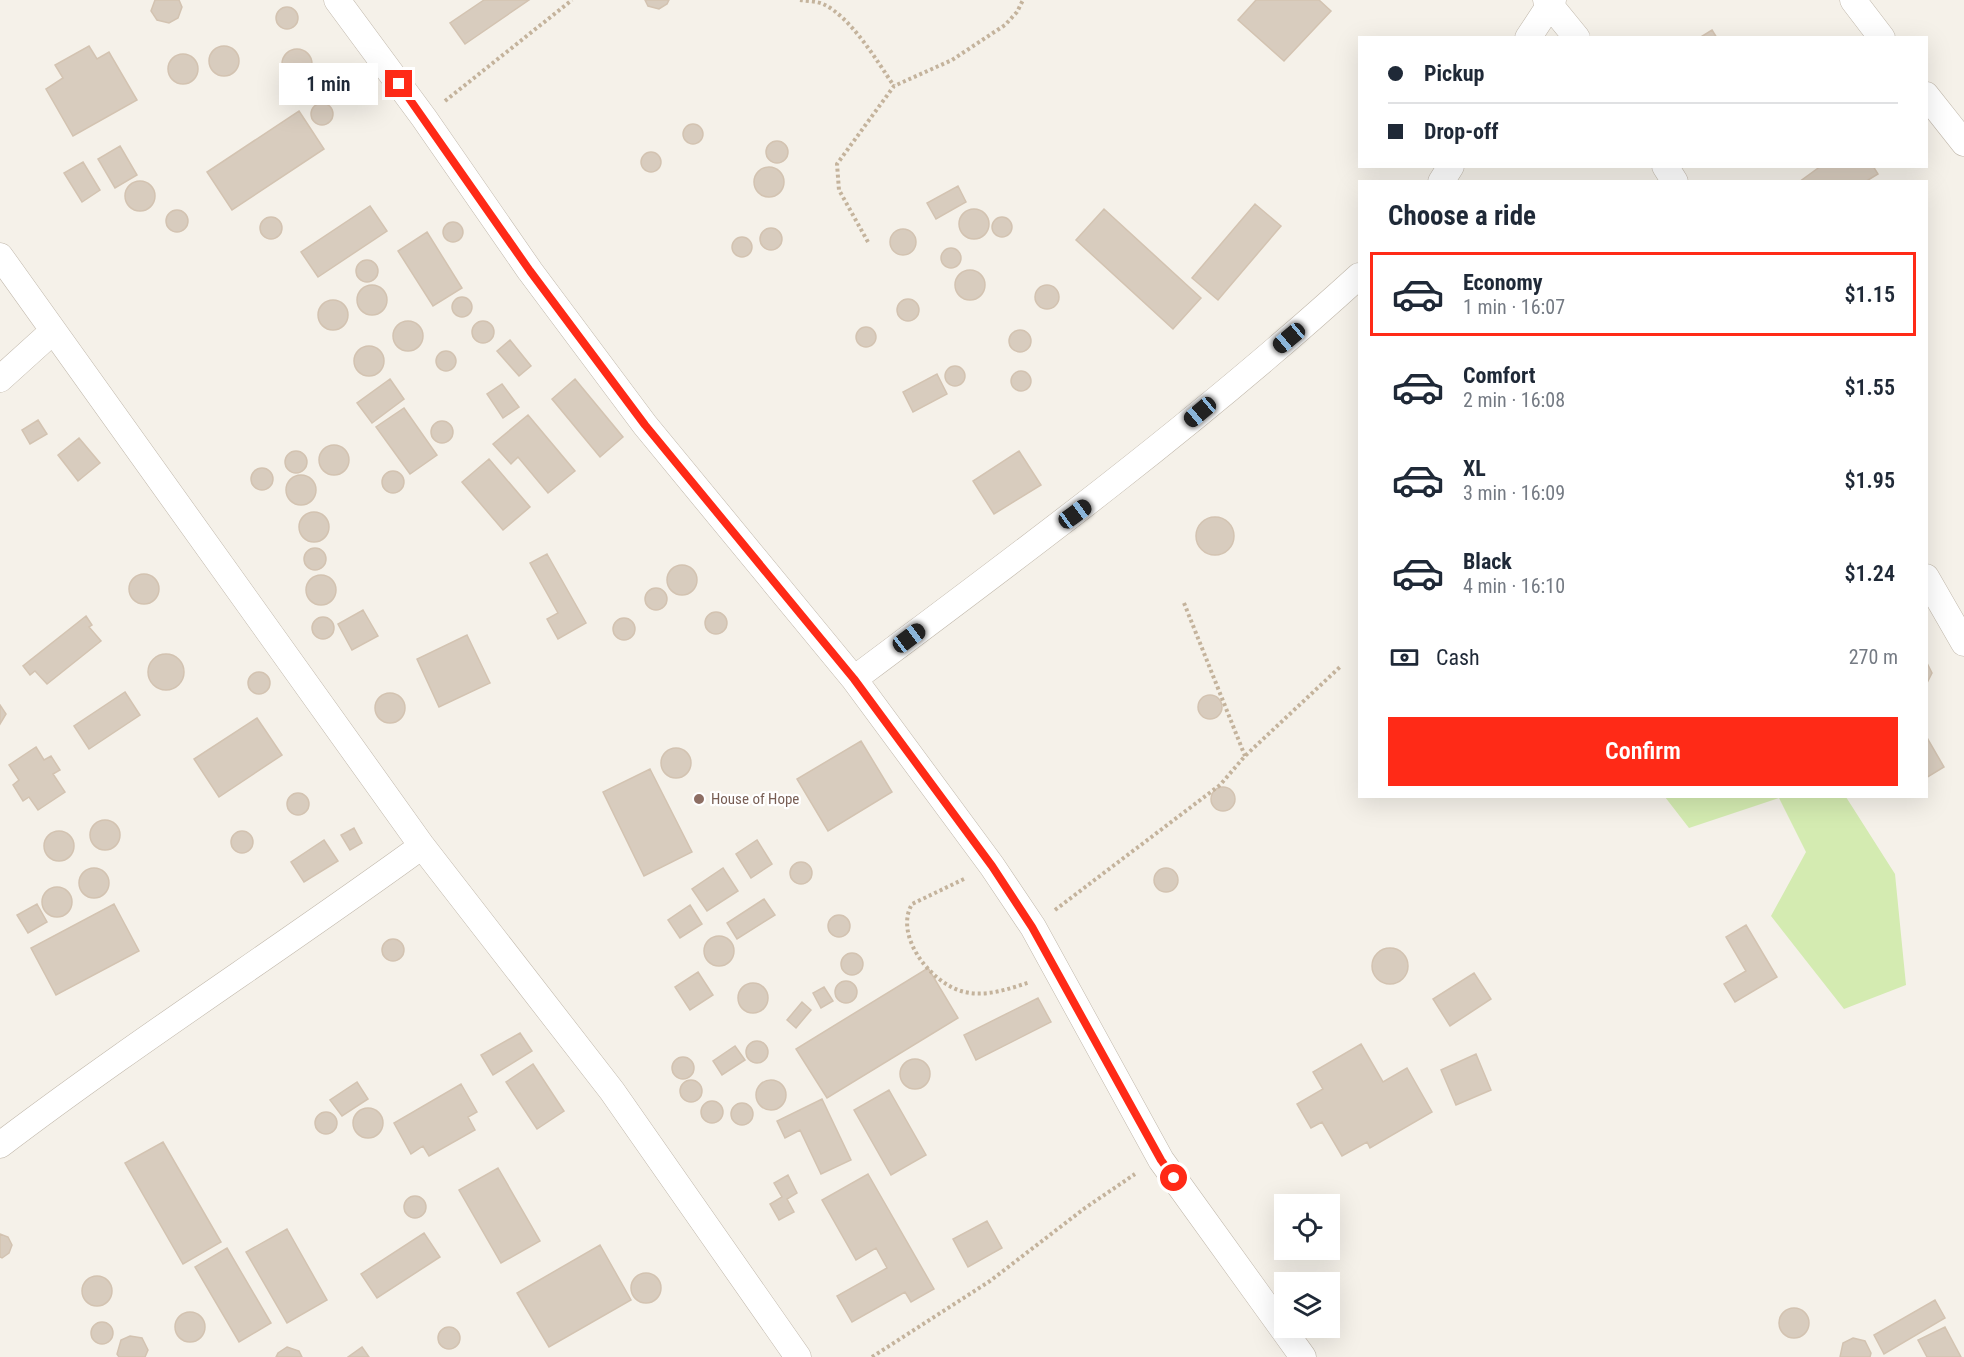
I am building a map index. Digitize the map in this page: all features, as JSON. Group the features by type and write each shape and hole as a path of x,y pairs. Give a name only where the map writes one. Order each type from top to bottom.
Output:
{"street":[{"path":"337,0 424,118 530,271 645,425 854,679 992,866 1058,972 1161,1160 1303,1357"},
{"path":"1852,0 1880,36"},
{"path":"1529,36 1549,1 1575,36"},
{"path":"1928,97 1964,143"},
{"path":"0,256 52,332 422,846 612,1091 798,1357"},
{"path":"854,679 1093,500 1298,330 1358,277"},
{"path":"0,379 52,332"},
{"path":"1928,580 1964,643"},
{"path":"0,1145 70,1092 314,925 422,846"}],"path":[{"path":"424,118 572,0"},
{"path":"800,0 822,3 837,13 868,47 894,86"},
{"path":"868,242 839,190 837,164 894,86 952,60 1005,25 1017,12 1023,0"},
{"path":"1184,603 1245,756"},
{"path":"1032,927 1220,785 1245,756 1341,666"},
{"path":"992,866 912,904 905,922 910,941 938,978 960,991 989,993 1007,990 1058,972"},
{"path":"872,1357 990,1281 1085,1208 1161,1160"}],"green space":[{"path":"1666,798 1779,798 1689,828"},
{"path":"1779,798 1847,798 1895,874 1906,985 1844,1009 1771,916 1806,852"}],"building":[{"path":"155,0 179,0 182,7 178,18 169,23 157,20 151,11"},
{"path":"484,0 529,0 465,44 450,23"},
{"path":"645,0 669,0 659,9 648,6"},
{"path":"1256,0 1319,0 1331,11 1284,61 1238,20"},
{"path":"287,7 295,10 298,18 295,26 287,29 279,26 276,18 279,10"},
{"path":"1712,30 1716,36 1702,36"},
{"path":"89,46 97,59 109,52 137,100 73,136 46,89 63,78 55,65"},
{"path":"224,46 230,47 238,55 238,67 230,75 224,76 218,75 210,67 209,61 210,55 218,47"},
{"path":"297,49 303,50 311,58 311,70 303,78 297,79 291,78 283,70 282,64 283,58 291,50"},
{"path":"183,54 189,55 197,63 197,75 189,83 183,84 177,83 169,75 168,69 169,63 177,55"},
{"path":"320,78 328,81 331,89 328,97 320,100 312,97 309,89 312,81"},
{"path":"322,103 330,106 333,114 330,122 322,125 314,122 311,114 314,106"},
{"path":"299,111 324,149 232,210 207,172"},
{"path":"689,124 697,124 703,130 703,138 697,144 689,144 683,138 683,130"},
{"path":"777,141 787,148 788,152 781,162 777,163 767,156 766,152 773,142"},
{"path":"120,146 137,175 115,188 98,159"},
{"path":"647,152 655,152 661,158 661,166 655,172 647,172 641,166 641,158"},
{"path":"83,162 100,190 82,202 64,173"},
{"path":"769,167 775,168 783,176 783,188 775,196 769,197 763,196 755,188 754,182 755,176 763,168"},
{"path":"1818,168 1874,168 1878,174 1868,180 1802,180"},
{"path":"140,181 146,182 154,190 154,202 146,210 140,211 134,210 126,202 125,196 126,190 134,182"},
{"path":"958,186 966,202 936,219 927,203"},
{"path":"1255,204 1281,226 1218,300 1192,278"},
{"path":"370,206 387,231 318,277 301,252"},
{"path":"974,209 980,210 988,218 988,230 980,238 974,239 968,238 960,230 959,224 960,218 968,210"},
{"path":"1104,209 1201,298 1173,329 1076,240"},
{"path":"177,210 185,213 188,221 185,229 177,232 169,229 166,221 169,213"},
{"path":"271,217 279,220 282,228 279,236 271,239 263,236 260,228 263,220"},
{"path":"998,217 1006,217 1012,223 1012,231 1006,237 998,237 992,231 992,223"},
{"path":"449,222 457,222 463,228 463,236 457,242 449,242 443,236 443,228"},
{"path":"771,228 781,235 782,239 775,249 771,250 761,243 760,239 767,229"},
{"path":"903,229 912,233 916,242 912,251 903,255 894,251 890,242 894,233"},
{"path":"427,232 462,288 433,306 398,251"},
{"path":"738,237 746,237 752,243 752,251 746,257 738,257 732,251 732,243"},
{"path":"947,248 955,248 961,254 961,262 955,268 947,268 941,262 941,254"},
{"path":"367,260 375,263 378,271 375,279 367,282 359,279 356,271 359,263"},
{"path":"970,270 976,271 984,279 984,291 976,299 970,300 964,299 956,291 955,285 956,279 964,271"},
{"path":"372,285 378,286 386,294 386,306 378,314 372,315 366,314 358,306 357,300 358,294 366,286"},
{"path":"1047,285 1056,288 1059,297 1056,306 1047,309 1038,306 1035,297 1038,288"},
{"path":"458,297 466,297 472,303 472,311 466,317 458,317 452,311 452,303"},
{"path":"908,299 918,306 919,310 912,320 908,321 898,314 897,310 904,300"},
{"path":"333,300 339,301 347,309 347,321 339,329 333,330 327,329 319,321 318,315 319,309 327,301"},
{"path":"408,321 414,322 422,330 422,342 414,350 408,351 402,350 394,342 393,336 394,330 402,322"},
{"path":"483,321 491,324 494,332 491,340 483,343 475,340 472,332 475,324"},
{"path":"862,327 870,327 876,333 876,341 870,347 862,347 856,341 856,333"},
{"path":"1020,330 1028,333 1031,341 1028,349 1020,352 1012,349 1009,341 1012,333"},
{"path":"510,340 531,366 519,376 497,351"},
{"path":"369,346 375,347 383,355 383,367 375,375 369,376 363,375 355,367 354,361 355,355 363,347"},
{"path":"442,351 450,351 456,357 456,365 450,371 442,371 436,365 436,357"},
{"path":"951,366 959,366 965,372 965,380 959,386 951,386 945,380 945,372"},
{"path":"1017,371 1025,371 1031,377 1031,385 1025,391 1017,391 1011,385 1011,377"},
{"path":"937,374 947,394 913,412 903,392"},
{"path":"390,379 404,399 372,423 357,403"},
{"path":"575,379 623,437 600,457 552,399"},
{"path":"502,384 519,407 503,418 487,394"},
{"path":"404,408 437,455 410,474 376,427"},
{"path":"528,415 575,471 548,493 518,457 511,464 493,444"},
{"path":"38,420 47,434 30,444 22,430"},
{"path":"442,421 450,424 453,432 450,440 442,443 434,440 431,432 434,424"},
{"path":"79,438 100,463 78,481 58,455"},
{"path":"334,445 340,446 348,454 348,466 340,474 334,475 328,474 320,466 319,460 320,454 328,446"},
{"path":"296,451 304,454 307,462 304,470 296,473 288,470 285,462 288,454"},
{"path":"1019,451 1041,485 994,514 973,481"},
{"path":"489,459 530,507 503,530 462,482"},
{"path":"262,468 270,471 273,479 270,487 262,490 254,487 251,479 254,471"},
{"path":"393,471 401,474 404,482 401,490 393,493 385,490 382,482 385,474"},
{"path":"301,475 307,476 315,484 315,496 307,504 301,505 295,504 287,496 286,490 287,484 295,476"},
{"path":"314,512 320,513 328,521 328,533 320,541 314,542 308,541 300,533 299,527 300,521 308,513"},
{"path":"1215,517 1228,523 1234,536 1228,549 1215,555 1202,549 1196,536 1202,523"},
{"path":"315,548 323,551 326,559 323,567 315,570 307,567 304,559 307,551"},
{"path":"547,554 586,623 558,639 547,619 558,613 530,563"},
{"path":"682,565 688,566 696,574 696,586 688,594 682,595 676,594 668,586 667,580 668,574 676,566"},
{"path":"144,574 150,575 158,583 158,595 150,603 144,604 138,603 130,595 129,589 130,583 138,575"},
{"path":"321,575 327,576 335,584 335,596 327,604 321,605 315,604 307,596 306,590 307,584 315,576"},
{"path":"656,588 664,591 667,599 664,607 656,610 648,607 645,599 648,591"},
{"path":"363,610 378,636 352,650 338,624"},
{"path":"716,612 724,615 727,623 724,631 716,634 708,631 705,623 708,615"},
{"path":"86,616 92,625 89,627 101,641 47,684 35,671 30,675 23,666"},
{"path":"323,617 331,620 334,628 331,636 323,639 315,636 312,628 315,620"},
{"path":"624,618 632,621 635,629 632,637 624,640 616,637 613,629 616,621"},
{"path":"467,635 490,683 439,707 417,659"},
{"path":"166,654 179,659 184,672 179,685 166,690 153,685 148,672 153,659"},
{"path":"1928,665 1932,673 1928,681"},
{"path":"259,672 267,675 270,683 267,691 259,694 251,691 248,683 251,675"},
{"path":"125,692 140,715 89,749 74,726"},
{"path":"390,693 396,694 404,702 404,714 396,722 390,723 384,722 376,714 375,708 376,702 384,694"},
{"path":"1210,695 1218,699 1222,707 1218,715 1210,719 1202,715 1198,707 1202,699"},
{"path":"0,705 6,714 0,724"},
{"path":"257,718 282,755 219,797 194,759"},
{"path":"1928,739 1944,767 1928,777"},
{"path":"861,741 892,792 828,831 797,779"},
{"path":"36,747 44,760 51,756 60,770 53,774 65,792 38,810 29,797 23,801 13,785 19,780 9,765"},
{"path":"676,748 687,752 691,763 687,774 676,778 665,774 661,763 665,752"},
{"path":"650,769 692,852 644,876 603,792"},
{"path":"1223,787 1231,791 1235,799 1231,807 1223,811 1215,807 1211,799 1215,791"},
{"path":"298,793 306,796 309,804 306,812 298,815 290,812 287,804 290,796"},
{"path":"105,820 111,821 119,829 119,841 111,849 105,850 99,849 91,841 90,835 91,829 99,821"},
{"path":"354,828 362,843 350,850 341,835"},
{"path":"59,831 65,832 73,840 73,852 65,860 59,861 53,860 45,852 44,846 45,840 53,832"},
{"path":"242,831 250,834 253,842 250,850 242,853 234,850 231,842 234,834"},
{"path":"324,840 338,861 304,882 291,862"},
{"path":"757,840 772,864 751,878 736,854"},
{"path":"801,862 809,865 812,873 809,881 801,884 793,881 790,873 793,865"},
{"path":"94,868 100,869 108,877 108,889 100,897 94,898 88,897 80,889 79,883 80,877 88,869"},
{"path":"723,868 738,891 707,911 692,889"},
{"path":"1166,868 1174,872 1178,880 1174,888 1166,892 1158,888 1154,880 1158,872"},
{"path":"57,887 63,888 71,896 71,908 63,916 57,917 51,916 43,908 42,902 43,896 51,888"},
{"path":"764,899 775,915 737,939 727,923"},
{"path":"37,904 47,922 28,933 17,915"},
{"path":"114,904 139,951 56,995 31,948"},
{"path":"690,905 702,924 680,938 668,920"},
{"path":"839,915 847,918 850,926 847,934 839,937 831,934 828,926 831,918"},
{"path":"1746,925 1777,977 1735,1002 1724,984 1746,971 1726,937"},
{"path":"719,936 725,937 733,945 733,957 725,965 719,966 713,965 705,957 704,951 705,945 713,937"},
{"path":"393,939 401,942 404,950 401,958 393,961 385,958 382,950 385,942"},
{"path":"1390,948 1403,953 1408,966 1403,979 1390,984 1377,979 1372,966 1377,953"},
{"path":"852,953 860,956 863,964 860,972 852,975 844,972 841,964 844,956"},
{"path":"928,968 958,1018 827,1098 796,1049"},
{"path":"698,972 713,995 690,1010 675,987"},
{"path":"1474,973 1491,999 1450,1026 1433,999"},
{"path":"846,981 854,984 857,992 854,1000 846,1003 838,1000 835,992 838,984"},
{"path":"753,983 759,984 767,992 767,1004 759,1012 753,1013 747,1012 739,1004 738,998 739,992 747,984"},
{"path":"824,987 833,1001 821,1008 813,993"},
{"path":"1038,998 1051,1022 976,1060 964,1035"},
{"path":"802,1002 811,1010 796,1028 787,1020"},
{"path":"520,1033 532,1051 493,1075 481,1055"},
{"path":"757,1041 765,1044 768,1052 765,1060 757,1063 749,1060 746,1052 749,1044"},
{"path":"1361,1044 1383,1082 1407,1068 1432,1112 1370,1148 1367,1142 1342,1156 1322,1122 1311,1128 1297,1104 1323,1089 1313,1072"},
{"path":"735,1046 745,1060 722,1075 713,1061"},
{"path":"1476,1054 1491,1090 1456,1105 1441,1070"},
{"path":"683,1057 691,1060 694,1068 691,1076 683,1079 675,1076 672,1068 675,1060"},
{"path":"915,1059 921,1060 929,1068 929,1080 921,1088 915,1089 909,1088 901,1080 900,1074 901,1068 909,1060"},
{"path":"533,1064 564,1111 537,1129 506,1082"},
{"path":"691,1080 699,1083 702,1091 699,1099 691,1102 683,1099 680,1091 683,1083"},
{"path":"771,1080 777,1081 785,1089 785,1101 777,1109 771,1110 765,1109 757,1101 756,1095 757,1089 765,1081"},
{"path":"357,1082 368,1099 342,1116 330,1100"},
{"path":"461,1084 477,1112 468,1117 475,1130 429,1156 423,1146 411,1154 394,1123"},
{"path":"889,1090 926,1155 891,1175 854,1110"},
{"path":"822,1099 851,1160 821,1174 800,1130 785,1138 777,1121"},
{"path":"712,1101 720,1104 723,1112 720,1120 712,1123 704,1120 701,1112 704,1104"},
{"path":"742,1103 750,1106 753,1114 750,1122 742,1125 734,1122 731,1114 734,1106"},
{"path":"368,1108 374,1109 382,1117 382,1129 374,1137 368,1138 362,1137 354,1129 353,1123 354,1117 362,1109"},
{"path":"326,1112 334,1115 337,1123 334,1131 326,1134 318,1131 315,1123 318,1115"},
{"path":"163,1142 221,1242 183,1264 125,1163"},
{"path":"498,1168 540,1241 501,1263 459,1190"},
{"path":"868,1174 934,1289 911,1302 905,1292 852,1322 837,1296 887,1268 876,1248 856,1260 822,1200"},
{"path":"788,1175 797,1193 787,1199 794,1212 779,1220 770,1204 782,1197 774,1183"},
{"path":"415,1196 423,1199 426,1207 423,1215 415,1218 407,1215 404,1207 407,1199"},
{"path":"987,1221 1002,1248 968,1267 953,1239"},
{"path":"287,1229 327,1300 287,1323 246,1252"},
{"path":"424,1233 440,1257 377,1298 361,1274"},
{"path":"0,1234 8,1237 12,1245 9,1253 2,1258 0,1257"},
{"path":"600,1245 631,1300 549,1347 517,1293"},
{"path":"227,1248 271,1323 239,1342 195,1267"},
{"path":"646,1273 652,1274 660,1282 660,1294 652,1302 646,1303 640,1302 632,1294 631,1288 632,1282 640,1274"},
{"path":"97,1276 103,1277 111,1285 111,1297 103,1305 97,1306 91,1305 83,1297 82,1291 83,1285 91,1277"},
{"path":"1935,1300 1945,1318 1884,1354 1874,1335"},
{"path":"1794,1308 1805,1312 1809,1323 1805,1334 1794,1338 1783,1334 1779,1323 1783,1312"},
{"path":"190,1312 196,1313 204,1321 204,1333 196,1341 190,1342 184,1341 176,1333 175,1327 176,1321 184,1313"},
{"path":"102,1322 110,1325 113,1333 110,1341 102,1344 94,1341 91,1333 94,1325"},
{"path":"449,1327 457,1330 460,1338 457,1346 449,1349 441,1346 438,1338 441,1330"},
{"path":"1945,1327 1961,1357 1927,1357 1918,1340"},
{"path":"130,1336 142,1338 148,1350 145,1357 119,1357 117,1354 121,1340"},
{"path":"1853,1338 1865,1341 1871,1353 1870,1357 1840,1357 1843,1343"},
{"path":"287,1347 299,1351 302,1357 276,1357"},
{"path":"362,1347 369,1357 348,1357"}],"place":[{"name":"House of Hope","path":"699,799"}],"route":[{"path":"399,84 530,271 645,425 854,679 992,866 1032,927 1161,1160 1174,1178"}]}
